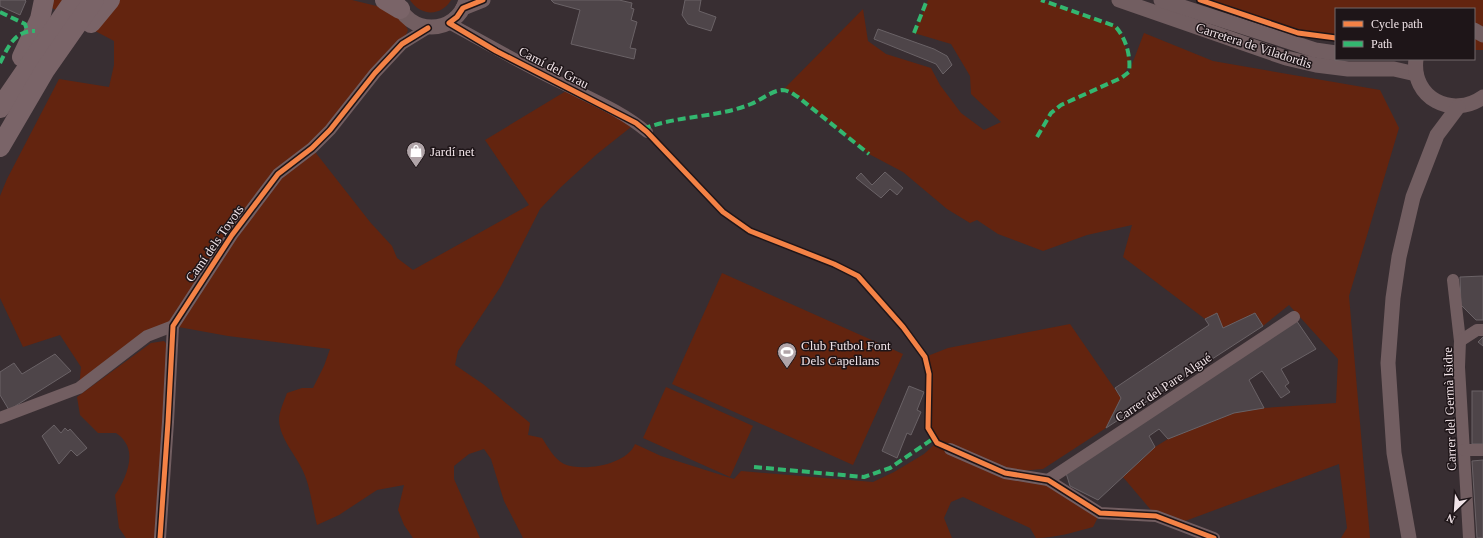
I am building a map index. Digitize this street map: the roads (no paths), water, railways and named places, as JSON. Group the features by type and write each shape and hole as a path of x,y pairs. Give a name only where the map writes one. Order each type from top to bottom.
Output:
{"highway":[{"path":"0,108 9,83 40,19 44,0"},
{"path":"0,108 74,0"},
{"path":"0,147 45,70 94,0"},
{"path":"45,70 75,42 110,0"}],"street":[{"path":"394,3 412,22 428,28 436,28 449,23 458,16 465,4 483,0"},
{"name":"Carretera de Viladordis","path":"1119,0 1286,58 1316,65 1348,69 1394,69 1416,66"},
{"name":"Carretera de Viladordis","path":"1161,0 1315,50 1335,53"},
{"name":"Camí del Grau","path":"449,23 496,51 613,109 648,132"},
{"name":"Camí dels Tovots","path":"160,538 173,326 232,235 278,174 312,148 330,130 375,73 402,44 428,28"},
{"path":"1475,29 1483,35"},
{"path":"1416,66 1422,88 1432,98 1442,104 1458,107 1469,105 1483,97"},
{"path":"1432,98 1438,123 1437,135"},
{"path":"1409,538 1394,453 1388,363 1393,298 1399,257 1413,197 1437,135 1458,107"},
{"name":"Carrer del Germà Isidre","path":"1453,280 1460,341 1459,367 1469,538"},
{"name":"Carrer del Pare Algué","path":"1048,480 1294,317"},
{"path":"0,418 80,388 147,336 173,326"},
{"path":"1460,341 1477,330 1483,330"},
{"path":"950,449 1006,473 1048,480 1100,514 1156,516 1214,538"},
{"path":"1464,450 1483,450"}],"place":[{"name":"Jardí net","path":"416,168"},
{"name":"Club Futbol Font Dels Capellans","path":"787,369"}]}
